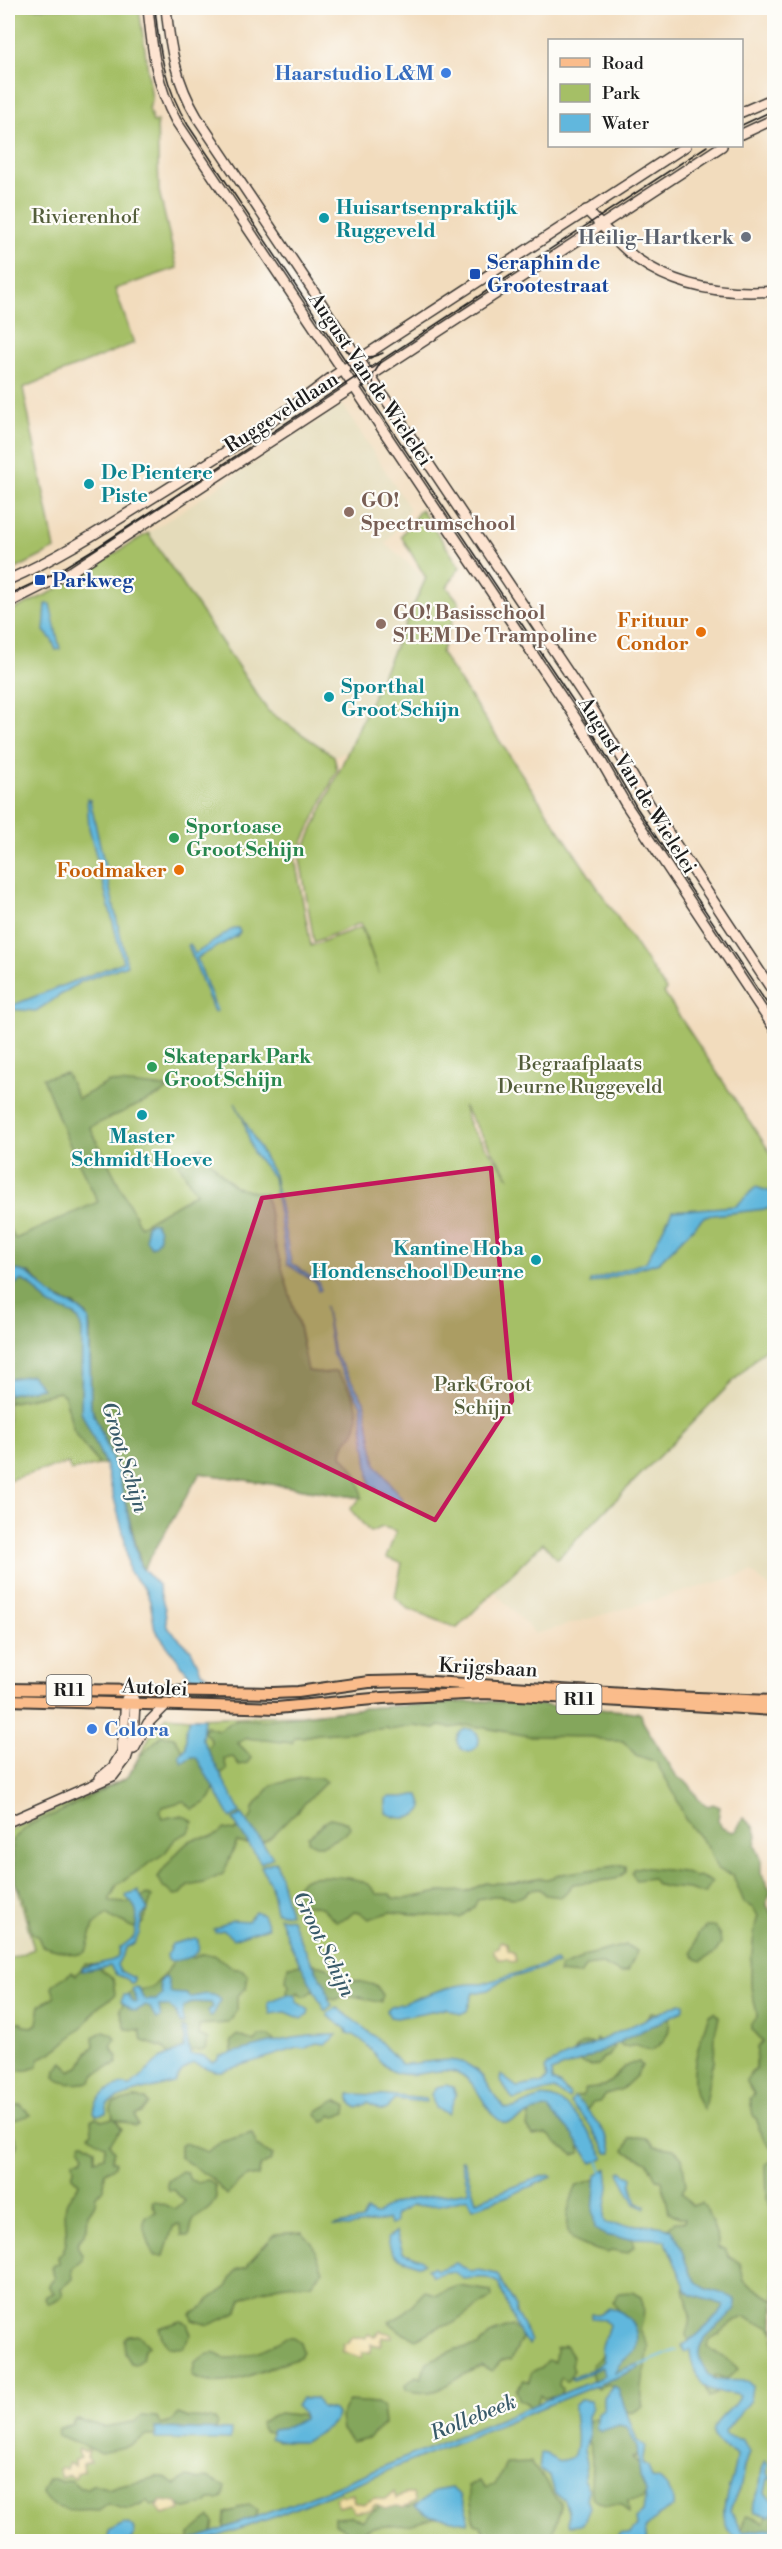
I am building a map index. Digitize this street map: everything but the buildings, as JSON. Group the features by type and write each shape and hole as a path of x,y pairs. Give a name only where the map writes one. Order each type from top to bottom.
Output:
{"main road":[{"name":"August Van de Wielelei","path":"148,8 156,71 167,104 581,726 625,803 774,1028"},
{"name":"August Van de Wielelei","path":"166,8 174,68 187,101 594,711 650,805 774,993"},
{"path":"743,111 774,98"},
{"path":"743,133 774,119"},
{"name":"Ruggeveldlaan","path":"8,580 89,539 684,147"},
{"name":"Ruggeveldlaan","path":"8,603 72,571 720,147"},
{"path":"586,210 637,259 675,279 716,291 774,291"},
{"name":"Krijgsbaan","path":"273,1694 369,1682 416,1681 774,1701"},
{"name":"Autolei","path":"8,1689 273,1694"},
{"path":"130,1691 133,1738 130,1752"},
{"name":"Krijgsbaan","path":"301,1707 383,1698 485,1693 774,1710"},
{"name":"Autolei","path":"8,1700 200,1707 301,1707"},
{"path":"92,1786 113,1767 122,1752 130,1703"},
{"path":"8,1822 114,1776 130,1752 134,1750 148,1723 167,1704"}],"highlighted area":[{"path":"491,1168 512,1401 435,1520 194,1403 262,1198"}],"shaded area":[{"path":"343,405 410,509 386,544 425,578 384,679 348,752 334,756 268,711 148,533"},
{"path":"774,1340 774,1592 752,1572 535,1634 495,1592 543,1542 557,1559"},
{"path":"8,1853 34,1950 8,1959"}],"green space":[{"name":"Rivierenhof","path":"8,8 139,8 152,99 149,109 153,122 157,121 159,191 177,268 115,289 134,343 23,388 55,549 8,573"},
{"path":"421,509 460,567 447,587 459,602 441,653 666,990 664,993 774,1158 774,1340 557,1559 543,1543 457,1628 407,1608 395,1597 402,1563 386,1558 396,1531 383,1527 370,1532 350,1509 361,1498 200,1473 12,1272 8,1276 8,612 50,593 148,533 268,711 334,756 337,770 295,859 311,946 361,927 379,974 361,923 314,942 300,858 426,578 401,536","holes":["463,1106 510,1178 470,1127"]},
{"path":"66,1073 78,1099 109,1082 169,1088 162,1094 90,1127 140,1226 196,1193 180,1166 178,1156 202,1147 207,1158 236,1187 266,1194 275,1244 299,1326 308,1371 325,1373 336,1371 354,1397 358,1419 356,1427 344,1445 342,1456 351,1465 356,1475 362,1498 200,1473 142,1569 118,1473 91,1407 90,1328 87,1315 76,1306 51,1295 30,1273 12,1272 8,1276 8,1226 15,1239 98,1202 67,1139 43,1078"},
{"path":"19,1280 31,1286 48,1303 71,1313 80,1322 82,1331 81,1411 105,1464 99,1465 75,1433 64,1395 59,1392 8,1403 8,1299"},
{"path":"60,1392 66,1397 70,1416 78,1433 99,1465 71,1471 68,1463 8,1480 8,1403"},
{"path":"484,1701 637,1712 691,1805 759,1891 774,1918 755,2003 758,2018 751,2028 763,2041 757,2047 756,2068 750,2074 750,2088 770,2124 774,2154 774,2541 8,2541 8,1959 34,1949 8,1853 8,1831 128,1777 151,1734 167,1716 190,1718 301,1715 365,1708"},
{"path":"484,1701 637,1712 641,1714 643,1722 677,1777 689,1784 699,1800 708,1806 713,1804 720,1807 718,1820 722,1828 732,1832 736,1831 743,1818 754,1827 757,1835 755,1845 761,1859 761,1873 771,1892 766,1904 774,1917 774,2219 767,2200 766,2164 772,2160 773,2150 758,2129 750,2099 754,2094 746,2080 756,2068 757,2047 763,2041 751,2028 751,2023 757,2017 751,1977 753,1943 758,1916 753,1908 744,1903 733,1875 717,1869 709,1849 685,1819 675,1795 656,1762 636,1755 623,1741 608,1741 593,1737 529,1736 469,1725 450,1728 440,1726 435,1729 414,1726 389,1730 387,1728 319,1734 295,1737 292,1743 246,1738 238,1743 251,1758 247,1763 239,1765 233,1757 224,1759 227,1770 219,1776 216,1767 210,1763 214,1789 206,1802 193,1810 184,1801 163,1807 160,1812 162,1819 182,1816 190,1819 193,1822 189,1832 175,1839 165,1853 117,1885 109,1901 111,1902 127,1903 147,1894 152,1897 143,1923 131,1927 107,1914 94,1925 86,1952 75,1955 42,1946 38,1937 32,1933 23,1896 15,1883 12,1840 31,1824 60,1812 128,1777 140,1756 162,1735 174,1737 185,1753 210,1746 211,1740 203,1731 206,1726 218,1730 237,1719 264,1720 365,1708"},
{"path":"302,1778 322,1778 326,1782 270,1838 254,1844 237,1842 223,1874 204,1883 188,1886 181,1894 175,1895 164,1888 158,1877 190,1841 213,1836 224,1829 234,1831 246,1824 252,1816 253,1808 272,1785"},
{"path":"331,1818 348,1823 350,1827 340,1836 325,1844 316,1845 308,1841 308,1836"},
{"path":"626,1866 626,1872 616,1879 573,1884 562,1897 546,1895 540,1889 529,1890 516,1898 493,1896 478,1899 474,1907 460,1918 390,1912 369,1919 354,1912 347,1918 336,1921 321,1907 294,1903 290,1895 302,1881 313,1877 355,1879 368,1885 377,1894 390,1894 393,1898 405,1899 439,1892 467,1891 486,1883 514,1883 537,1878 547,1879 562,1874"},
{"path":"640,1867 683,1872 712,1882 704,1894 689,1889 665,1887 655,1883 652,1878 636,1880 632,1874 633,1869"},
{"path":"706,1927 714,1927 720,1935 721,1944 715,1953 701,1961 696,1959 692,1953 698,1934"},
{"path":"626,1945 637,1951 628,1971 620,1973 602,1964 586,1966 580,1975 558,1973 560,1967 579,1960 583,1956"},
{"path":"201,1954 214,1955 235,1969 241,1969 248,1975 246,1988 237,1996 237,2011 229,2023 199,2025 199,2035 208,2039 206,2049 182,2053 171,2058 164,2048 142,2041 140,2030 126,2029 120,2009 129,1993 153,1987 168,1970 174,1959 185,1955 194,1958"},
{"path":"310,1963 327,1967 341,1980 350,1979 376,1985 383,1995 381,2002 352,1996 335,2000 312,1991 307,1996 302,1996 298,1992 293,1997 289,1996 287,1992 289,1986 286,1981 288,1966"},
{"path":"85,1964 94,1965 113,1979 115,1995 98,2008 87,2022 64,2043 53,2052 40,2058 37,2067 8,2071 8,2047 12,2035 8,2027 13,2022 21,2022 23,2026 32,2027 37,2024 40,2005 55,1996 52,1988 54,1984 72,1972 76,1975"},
{"path":"715,2012 719,2017 715,2033 714,2063 711,2068 704,2110 695,2088 695,2063 709,2015"},
{"path":"651,2013 668,2013 669,2030 661,2043 651,2051 637,2045 627,2047 620,2045 618,2038 641,2026"},
{"path":"104,2031 112,2034 115,2039 111,2047 118,2057 117,2063 98,2072 91,2082 67,2083 55,2077 56,2070 63,2062 70,2071 81,2066 87,2053 94,2046 93,2037"},
{"path":"237,2035 255,2042 259,2036 269,2036 277,2044 233,2059 231,2041"},
{"path":"596,2039 604,2042 609,2040 614,2048 609,2056 594,2066 573,2059 574,2051 586,2043 595,2044"},
{"path":"639,2062 642,2066 636,2076 622,2089 606,2094 599,2102 592,2103 588,2109 582,2111 574,2100 582,2096 586,2089 606,2085 625,2066"},
{"path":"135,2098 146,2099 148,2104 141,2113 135,2115 138,2125 115,2119 122,2129 109,2144 114,2151 112,2160 116,2162 115,2166 105,2172 104,2189 96,2195 95,2204 88,2214 87,2229 77,2245 82,2260 72,2269 73,2279 61,2288 63,2296 49,2304 45,2299 46,2296 54,2293 48,2286 55,2278 51,2268 59,2264 58,2257 67,2239 66,2204 79,2183 72,2176 73,2161 84,2155 80,2147 81,2142 95,2149 95,2160 104,2157 105,2146 89,2135 92,2132 91,2120 96,2117 102,2121 113,2118 111,2109 113,2103"},
{"path":"336,2100 347,2106 346,2113 335,2117 331,2115 323,2122 316,2115 319,2110"},
{"path":"21,2105 31,2115 8,2122 8,2106"},
{"path":"549,2106 581,2138 579,2153 574,2155 556,2143 548,2134 533,2136 527,2126 530,2111"},
{"path":"8,2132 13,2133 17,2144 8,2170"},
{"path":"252,2133 257,2146 273,2155 270,2161 260,2167 258,2176 244,2178 227,2195 212,2179 180,2157 180,2146 185,2143 207,2152 221,2142"},
{"path":"630,2138 647,2138 655,2146 674,2149 682,2157 686,2185 682,2192 691,2206 701,2203 706,2207 718,2240 718,2248 725,2249 729,2257 740,2263 744,2281 774,2300 774,2334 770,2326 756,2323 745,2317 735,2321 710,2339 708,2347 738,2369 727,2379 715,2375 716,2395 709,2398 687,2336 690,2316 685,2283 667,2229 674,2222 684,2222 685,2218 669,2212 662,2181 656,2179 647,2162 624,2151"},
{"path":"182,2171 187,2173 190,2180 196,2182 208,2180 215,2186 216,2197 210,2208 194,2220 189,2236 182,2236 181,2226 178,2224 173,2227 164,2256 156,2256 146,2234 145,2220 148,2215 156,2212 152,2203 155,2201 175,2209 185,2201 173,2190 169,2190 167,2185 168,2181"},
{"path":"599,2178 596,2219 631,2236 634,2246 627,2253 613,2250 607,2253 586,2247 573,2239 569,2233 568,2209 577,2185"},
{"path":"302,2232 312,2243 323,2271 310,2284 283,2285 251,2295 242,2299 237,2313 209,2325 193,2320 191,2314 203,2308 209,2300 227,2287 236,2270 247,2267 275,2234"},
{"path":"459,2286 491,2291 492,2297 452,2324 441,2326 416,2339 404,2334 389,2322 402,2315 425,2291 436,2294"},
{"path":"632,2292 641,2297 644,2317 640,2329 649,2347 642,2386 643,2407 632,2413 622,2410 616,2391 608,2384 597,2388 592,2377 592,2368 595,2361 605,2355 622,2316 613,2302 619,2293"},
{"path":"181,2321 187,2323 191,2334 183,2348 168,2347 159,2328"},
{"path":"512,2326 524,2334 511,2360 501,2361 492,2371 482,2366 438,2390 418,2392 406,2390 405,2385 416,2376 421,2378 427,2362 456,2349 478,2346 492,2333"},
{"path":"139,2335 149,2345 144,2349 142,2360 136,2364 131,2363 125,2353 124,2339"},
{"path":"286,2337 293,2337 300,2342 303,2351 300,2357 232,2381 205,2381 192,2376 195,2362 202,2357 213,2354 224,2358 248,2355"},
{"path":"565,2345 573,2357 571,2365 573,2371 568,2382 562,2378 560,2380 559,2385 562,2389 560,2396 543,2398 540,2395 535,2409 529,2408 528,2404 519,2399 516,2390 524,2380 529,2382 533,2372 548,2360 555,2362 556,2348"},
{"path":"349,2401 377,2403 383,2407 385,2423 369,2438 352,2442 342,2430 340,2417"},
{"path":"279,2413 305,2416 303,2423 275,2433 264,2431 260,2423"},
{"path":"178,2414 189,2418 215,2419 218,2424 214,2434 146,2436 131,2445 101,2453 58,2435 59,2428 73,2424 73,2421 78,2419 103,2427 134,2422 142,2416 157,2417 160,2424 171,2421"},
{"path":"594,2418 626,2424 641,2454 632,2458 642,2466 648,2491 642,2498 628,2500 629,2513 621,2505 605,2505 593,2499 591,2450 584,2435 585,2424"},
{"path":"531,2463 546,2480 553,2495 561,2502 554,2530 562,2538 561,2541 494,2541 485,2535 480,2526 475,2524 468,2486 479,2481 486,2488 495,2485 506,2464"},
{"path":"155,2477 164,2477 176,2485 187,2477 199,2480 207,2477 225,2486 223,2497 187,2509 177,2504 152,2505 147,2501 128,2510 107,2504 99,2510 67,2510 54,2505 42,2492 48,2479 61,2482 71,2480 80,2488 87,2488 94,2484 109,2489"},
{"path":"444,2495 443,2516 408,2525 373,2527 359,2534 349,2532 334,2523 334,2517 350,2516 363,2520 376,2509 392,2501 409,2508"},
{"path":"250,2505 258,2510 255,2519 228,2529 224,2527 225,2513"},
{"path":"774,2511 774,2541 736,2542 746,2516 765,2522 768,2512"},
{"path":"210,2517 214,2522 212,2534 205,2541 189,2541 189,2534"}],"sand":[{"path":"501,1941 507,1943 508,1950 514,1953 516,1961 498,1959 494,1949 499,1947"},
{"path":"380,2331 392,2334 392,2337 382,2337 380,2346 372,2344 371,2352 363,2352 361,2358 342,2351 344,2348 342,2344 348,2343 351,2338 366,2338 368,2334 375,2336"},
{"path":"79,2449 84,2452 89,2450 87,2457 91,2461 83,2464 84,2471 77,2473 75,2478 69,2475 61,2478 58,2469 61,2467 66,2469 69,2463 75,2466 75,2460 81,2458"},
{"path":"394,2492 396,2498 405,2494 413,2494 416,2502 404,2508 397,2506 385,2509 375,2505 370,2511 354,2512 349,2504 339,2507 335,2498 341,2494 344,2496 353,2494 354,2502 364,2504 374,2498 385,2500"},
{"path":"161,2501 178,2503 181,2510 163,2514 156,2507"}],"water":[{"path":"46,604 50,604 60,649 56,650 52,640 44,631"},
{"path":"87,798 90,800 127,965 80,982 36,1011 8,1009 8,1007 123,962 89,828"},
{"path":"234,928 238,928 240,932 237,936 197,958 217,1011 214,1012 188,945 190,944 195,954"},
{"path":"235,1103 274,1175 291,1263 318,1282 321,1290 318,1291 316,1283 287,1264 273,1177 253,1153 243,1119"},
{"path":"756,1187 774,1193 774,1208 705,1216 659,1262 590,1284 590,1281 646,1262 672,1211 736,1206"},
{"path":"155,1223 159,1233 157,1242 151,1247 146,1239 146,1225"},
{"name":"Groot Schijn","path":"17,1270 32,1276 52,1295 77,1307 89,1319 91,1407 118,1473 140,1566 158,1585 165,1609 167,1627 191,1650 201,1671 207,1675 203,1684 196,1684 155,1630 150,1601 145,1590 129,1571 124,1536 105,1464 81,1411 82,1331 79,1320 75,1315 48,1304 30,1284 22,1280 15,1284 8,1299 8,1276"},
{"path":"325,1306 334,1353 364,1401 376,1465 402,1499 402,1504 370,1485 361,1405 332,1353"},
{"path":"31,1375 42,1388 8,1394 8,1379"},
{"path":"190,1718 204,1718 202,1739 240,1812 231,1818 196,1757 191,1757 182,1763 179,1755 186,1748 186,1730"},
{"path":"468,1729 476,1732 479,1740 476,1748 468,1751 460,1748 457,1740 460,1732"},
{"path":"419,1795 423,1808 415,1815 401,1818 386,1813 386,1799 389,1797"},
{"path":"241,1814 273,1857 261,1863 233,1820"},
{"path":"276,1861 290,1914 276,1912 271,1886 261,1866"},
{"path":"138,1891 148,1910 142,1915 139,1934 134,1943 126,1948 117,1965 120,1971 134,1978 134,1983 115,1974 110,1966 82,1971 82,1968 113,1960 118,1956 120,1948 134,1937 136,1911 126,1897 127,1894"},
{"path":"255,1911 263,1914 268,1927 233,1939 223,1930 215,1932 214,1929 232,1920 248,1921"},
{"path":"279,1917 292,1919 306,1952 326,1986 332,2005 325,2011 291,1946"},
{"path":"195,1938 198,1940 198,1951 193,1956 168,1960 167,1955 172,1944"},
{"path":"556,1961 558,1964 502,1981 489,1990 473,1993 467,2011 460,2014 446,2008 397,2018 390,2017 387,2011 391,2007 436,1991 459,1985 482,1984"},
{"path":"167,1977 171,1993 186,1994 189,1997 206,1994 218,1997 221,2000 213,2015 210,2016 208,2012 213,2007 211,2003 193,2002 184,2007 182,2015 184,2024 180,2023 169,2006 159,2006 161,2018 156,2020 150,2007 146,2005 136,2011 131,2010 121,2001 124,1995 128,1995 134,2003 137,2002 132,1989 135,1987 139,1988 145,2000 156,2000 162,1995 160,1982"},
{"path":"288,1994 296,1996 297,2002 309,2010 308,2015 302,2019 286,2012 270,2014 268,2004 270,2001"},
{"path":"680,2003 684,2004 684,2009 678,2013 583,2060 551,2072 552,2081 559,2084 570,2095 569,2099 554,2089 513,2100 500,2080 501,2075 517,2087 543,2084 547,2079 545,2069 548,2065"},
{"path":"336,2007 377,2038 401,2064 444,2060 463,2063 473,2068 482,2076 504,2108 517,2107 539,2098 559,2101 569,2108 586,2128 604,2157 603,2159 592,2163 573,2135 548,2109 505,2123 493,2114 474,2086 462,2075 447,2071 405,2074 390,2070 362,2040 347,2033 346,2029 328,2016 328,2013"},
{"path":"182,2028 186,2031 190,2055 204,2056 212,2062 217,2061 219,2056 277,2041 305,2036 337,2035 326,2044 317,2043 304,2049 298,2048 222,2071 215,2071 193,2063 182,2071 174,2083 128,2094 111,2101 107,2105 106,2113 97,2115 94,2112 98,2100 107,2091 118,2086 131,2086 160,2059 184,2048 185,2038"},
{"path":"446,2085 453,2087 456,2095 448,2114 435,2108 431,2094 436,2087"},
{"path":"350,2094 426,2099 426,2102 394,2099 386,2110 380,2110 368,2103 357,2108 351,2102"},
{"path":"574,2097 592,2115 604,2132 612,2153 607,2153 589,2124 570,2103"},
{"path":"461,2160 465,2165 476,2201 540,2177 549,2175 552,2177 473,2208 468,2198 440,2205 411,2206 395,2215 396,2223 390,2225 388,2220 347,2227 333,2226 362,2220 367,2211 374,2215 378,2214 384,2208 394,2204 469,2191"},
{"path":"607,2168 609,2187 604,2219 606,2223 671,2229 679,2241 688,2268 695,2280 704,2288 736,2300 736,2309 703,2341 699,2357 704,2368 714,2380 747,2381 752,2386 750,2400 725,2432 726,2436 743,2440 749,2452 741,2484 730,2510 742,2532 774,2528 774,2541 738,2541 729,2531 725,2521 725,2500 735,2467 736,2455 717,2442 714,2429 716,2423 739,2396 716,2392 705,2386 694,2369 690,2350 684,2351 682,2345 705,2328 724,2305 692,2295 687,2291 665,2240 619,2238 602,2234 595,2229 593,2212 596,2175"},
{"path":"621,2171 632,2178 631,2184 637,2203 645,2205 645,2208 635,2204 619,2173"},
{"path":"396,2232 403,2252 421,2259 424,2263 420,2266 395,2255 389,2245 388,2237"},
{"path":"456,2263 472,2272 479,2270 497,2274 516,2307 516,2313 531,2341 529,2345 520,2335 498,2283 494,2280 463,2279 452,2272 433,2276 427,2269 432,2267 437,2270"},
{"path":"609,2308 623,2313 628,2318 635,2329 636,2336 635,2350 618,2366 615,2372 638,2364 639,2368 274,2517 205,2541 190,2541 294,2503 605,2376 603,2367 573,2380 571,2378 597,2367 604,2361 601,2350 609,2325 605,2319 591,2318 591,2314 598,2314"},
{"path":"613,2386 618,2388 637,2441 645,2446 642,2463 648,2466 652,2478 659,2479 665,2484 673,2499 673,2507 658,2516 645,2529 647,2541 608,2541 615,2540 620,2533 630,2534 637,2526 636,2518 643,2512 646,2491 640,2477 637,2448 627,2427 619,2425 602,2431 596,2428 598,2413 604,2408 604,2398"},
{"path":"301,2398 316,2398 321,2407 334,2410 337,2414 335,2419 324,2430 305,2442 269,2438 272,2429 287,2427 304,2419 304,2414 296,2406"},
{"path":"580,2400 590,2401 592,2407 588,2416 589,2437 584,2449 587,2463 583,2479 589,2490 587,2499 590,2507 583,2524 570,2525 564,2499 555,2494 550,2476 539,2470 541,2453 547,2454 558,2462 573,2457 576,2438 574,2406"},
{"path":"155,2428 231,2430 230,2440 156,2439"},
{"path":"765,2461 768,2464 767,2473 772,2479 768,2479 765,2493 774,2502 774,2512 771,2516 754,2513 753,2509"},
{"path":"451,2488 460,2495 469,2518 468,2523 428,2515 415,2507 434,2491"},
{"path":"123,2523 134,2529 130,2541 109,2541 109,2531"}],"waterway":[{"name":"Groot Schijn","path":"598,2160 602,2172"},
{"name":"Rollebeek","path":"638,2366 677,2350"}],"tram line":[{"path":"155,8 164,68 174,97 188,125 582,714 637,808 774,1014"},
{"path":"743,125 774,110"},
{"path":"8,595 53,574 99,546 705,147"},
{"path":"340,344 354,355 371,357 383,353"},
{"path":"374,395 373,375 381,362"}],"place":[{"name":"Haarstudio L&M","path":"446,73"},
{"name":"Huisartsenpraktijk Ruggeveld","path":"324,218"},
{"name":"Heilig-Hartkerk","path":"746,237"},
{"name":"Seraphin de Grootestraat","path":"475,274"},
{"name":"De Pientere Piste","path":"89,484"},
{"name":"GO! Spectrumschool","path":"349,512"},
{"name":"Parkweg","path":"40,580"},
{"name":"GO! Basisschool STEM De Trampoline","path":"381,624"},
{"name":"Frituur Condor","path":"701,632"},
{"name":"Sporthal Groot Schijn","path":"329,697"},
{"name":"Sportoase Groot Schijn","path":"174,838"},
{"name":"Foodmaker","path":"179,870"},
{"name":"Skatepark Park Groot Schijn","path":"152,1067"},
{"name":"Master Schmidt Hoeve","path":"142,1115"},
{"name":"Kantine Hoba Hondenschool Deurne","path":"536,1260"},
{"name":"Colora","path":"92,1729"}],"park label":[{"name":"Begraafplaats Deurne Ruggeveld","path":"580,1074"},
{"name":"Park Groot Schijn","path":"483,1396"}]}
